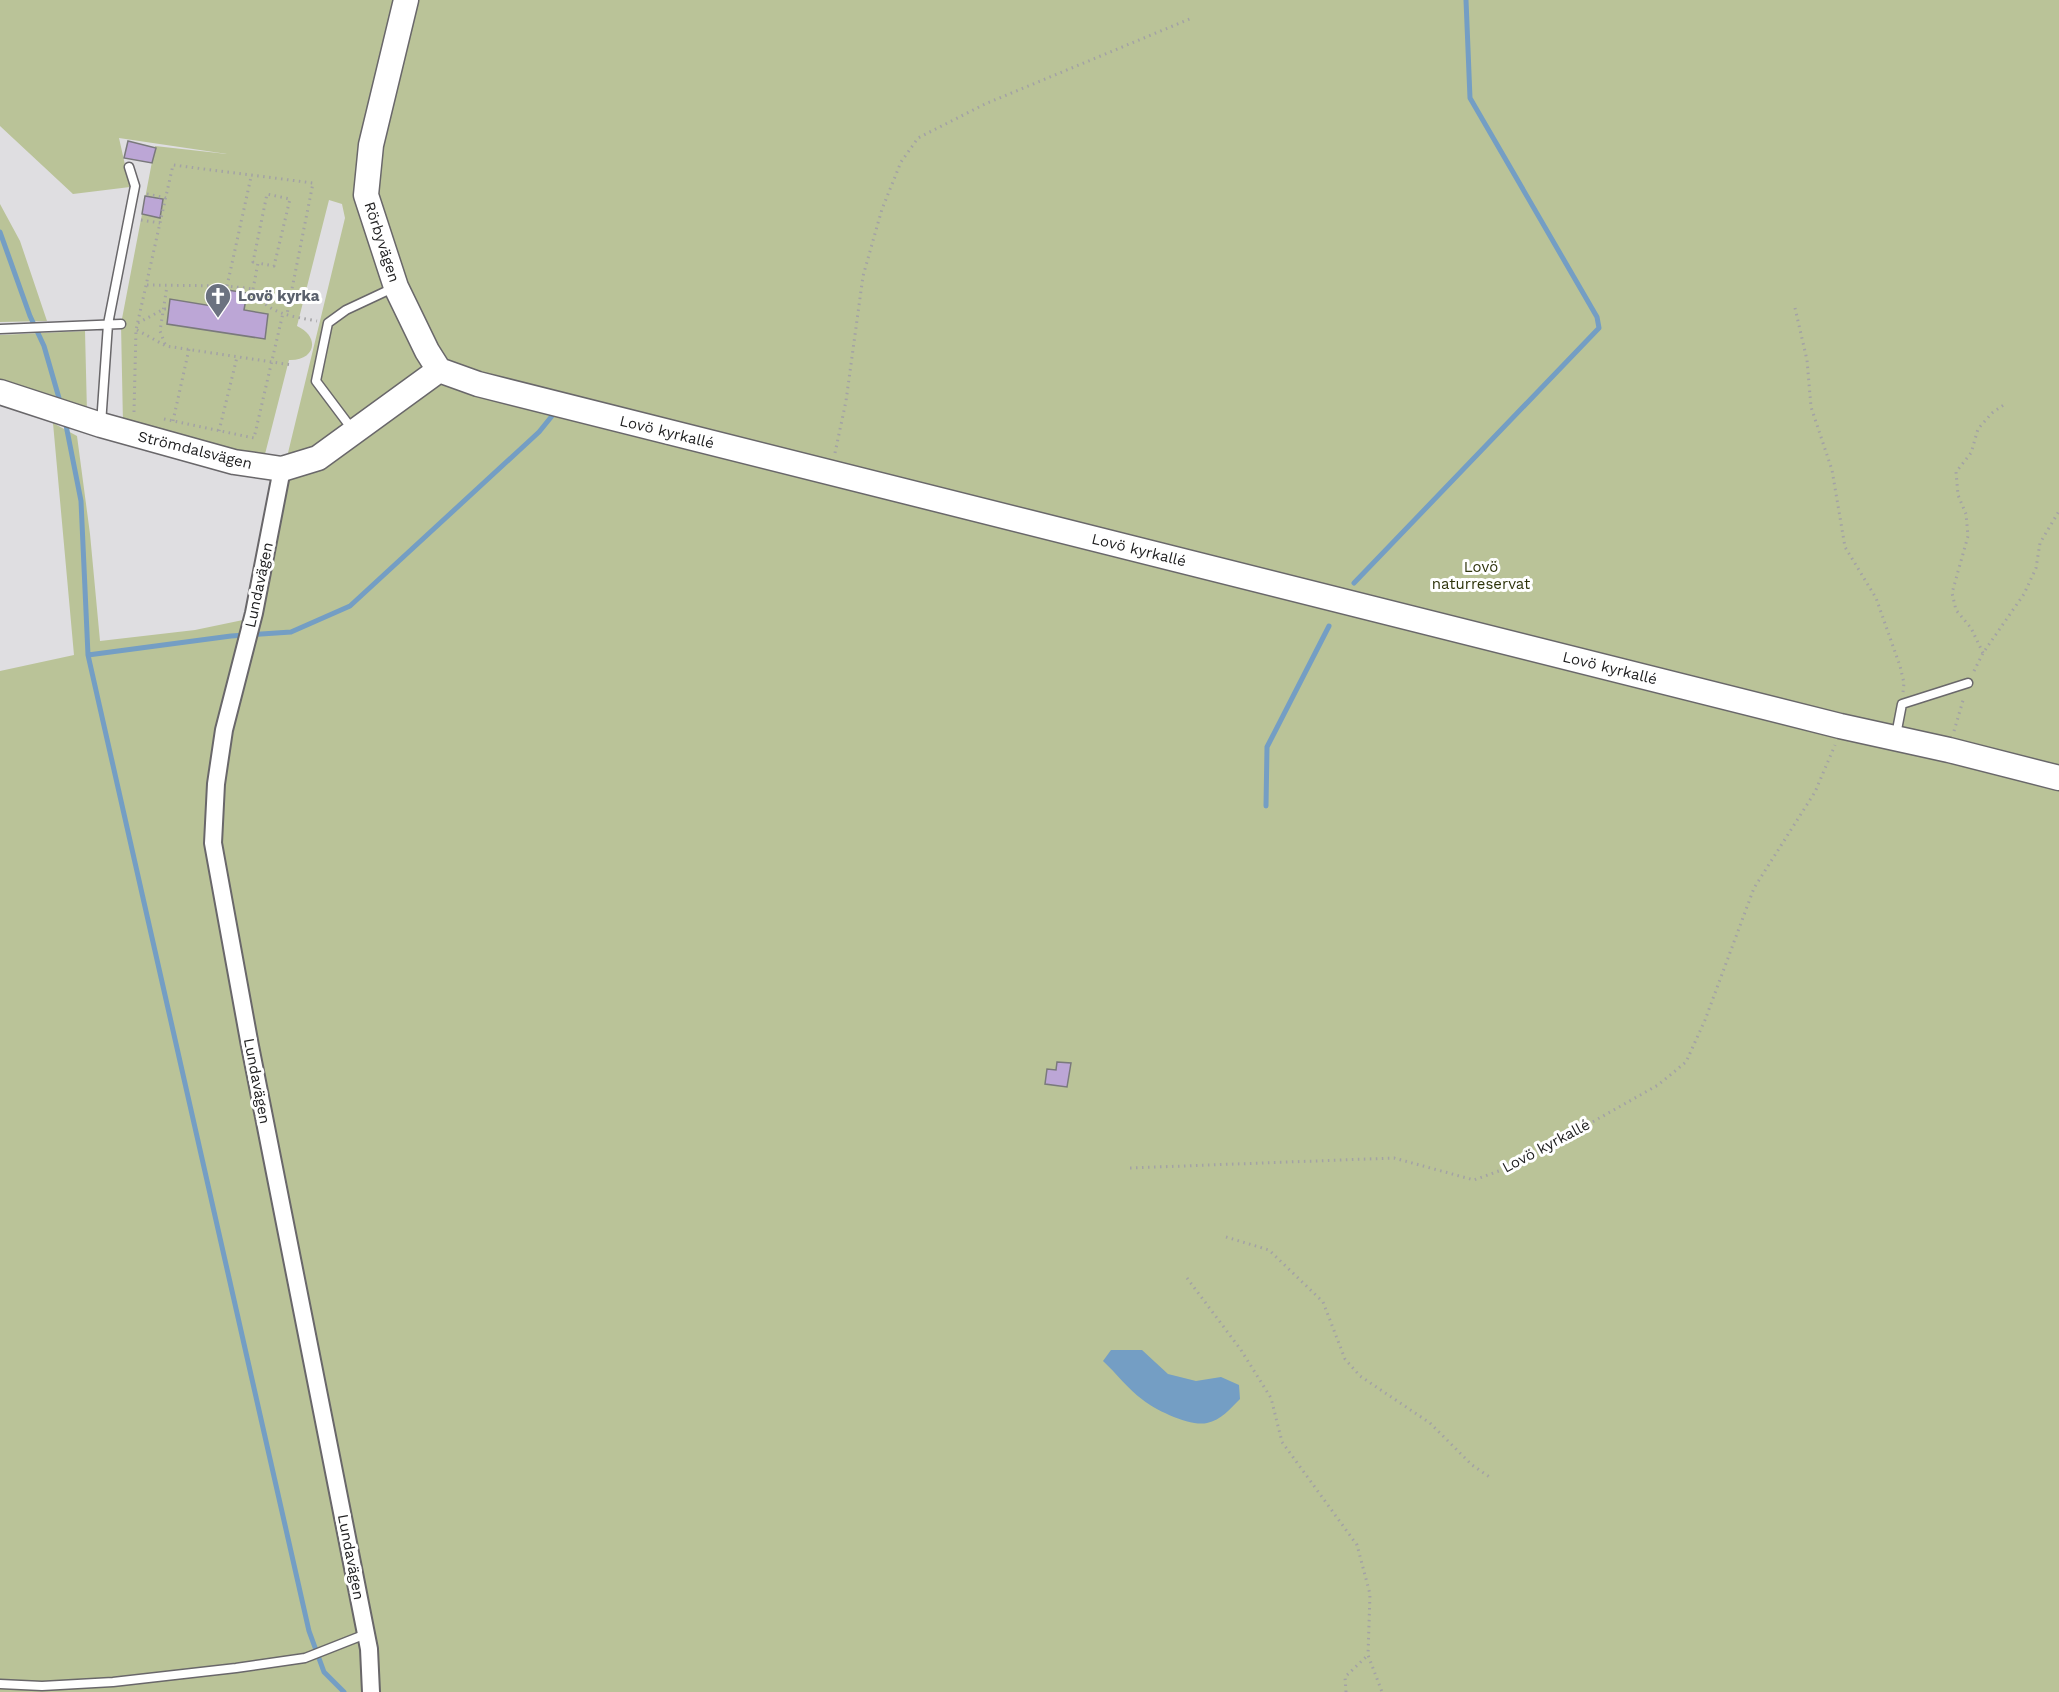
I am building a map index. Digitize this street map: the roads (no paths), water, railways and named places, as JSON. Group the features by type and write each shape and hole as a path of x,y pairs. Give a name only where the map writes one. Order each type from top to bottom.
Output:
{"street":[{"name":"Rörbyvägen","path":"406,0 371,145 366,195 396,287 427,351 439,370"},
{"name":"Strömdalsvägen","path":"0,392 101,425 234,462 282,469 318,458 439,370"},
{"name":"Lovö kyrkallé","path":"439,370 478,384 1840,726 1949,750 2059,778"},
{"name":"Lundavägen","path":"282,469 254,614 224,730 216,784 213,843 252,1058 369,1649 371,1692"}],"lane":[{"path":"101,425 108,324 135,186 129,167"},
{"path":"354,433 316,381 328,323 346,310 396,287"},
{"path":"0,329 121,324"},
{"path":"1895,738 1902,704 1968,683"},
{"path":"0,1684 42,1686 113,1683 305,1658 366,1634"}],"water":[{"path":"1111,1350 1142,1350 1168,1374 1196,1381 1221,1377 1239,1385 1240,1399 1221,1417 1212,1422 1200,1424 1174,1417 1138,1396 1103,1361"}],"waterway":[{"path":"1354,583 1599,328 1597,317 1470,98 1466,0"},
{"path":"0,232 30,316 44,346 61,405"},
{"path":"88,655 231,636 291,632 350,606 539,432 556,411"},
{"path":"65,420 81,501 88,655 309,1631 324,1672 344,1692"},
{"path":"1266,806 1267,747 1329,626"}],"place":[{"name":"Lovö kyrka","path":"218,319"}],"park label":[{"name":"Lovö naturreservat","path":"1481,576"}]}
